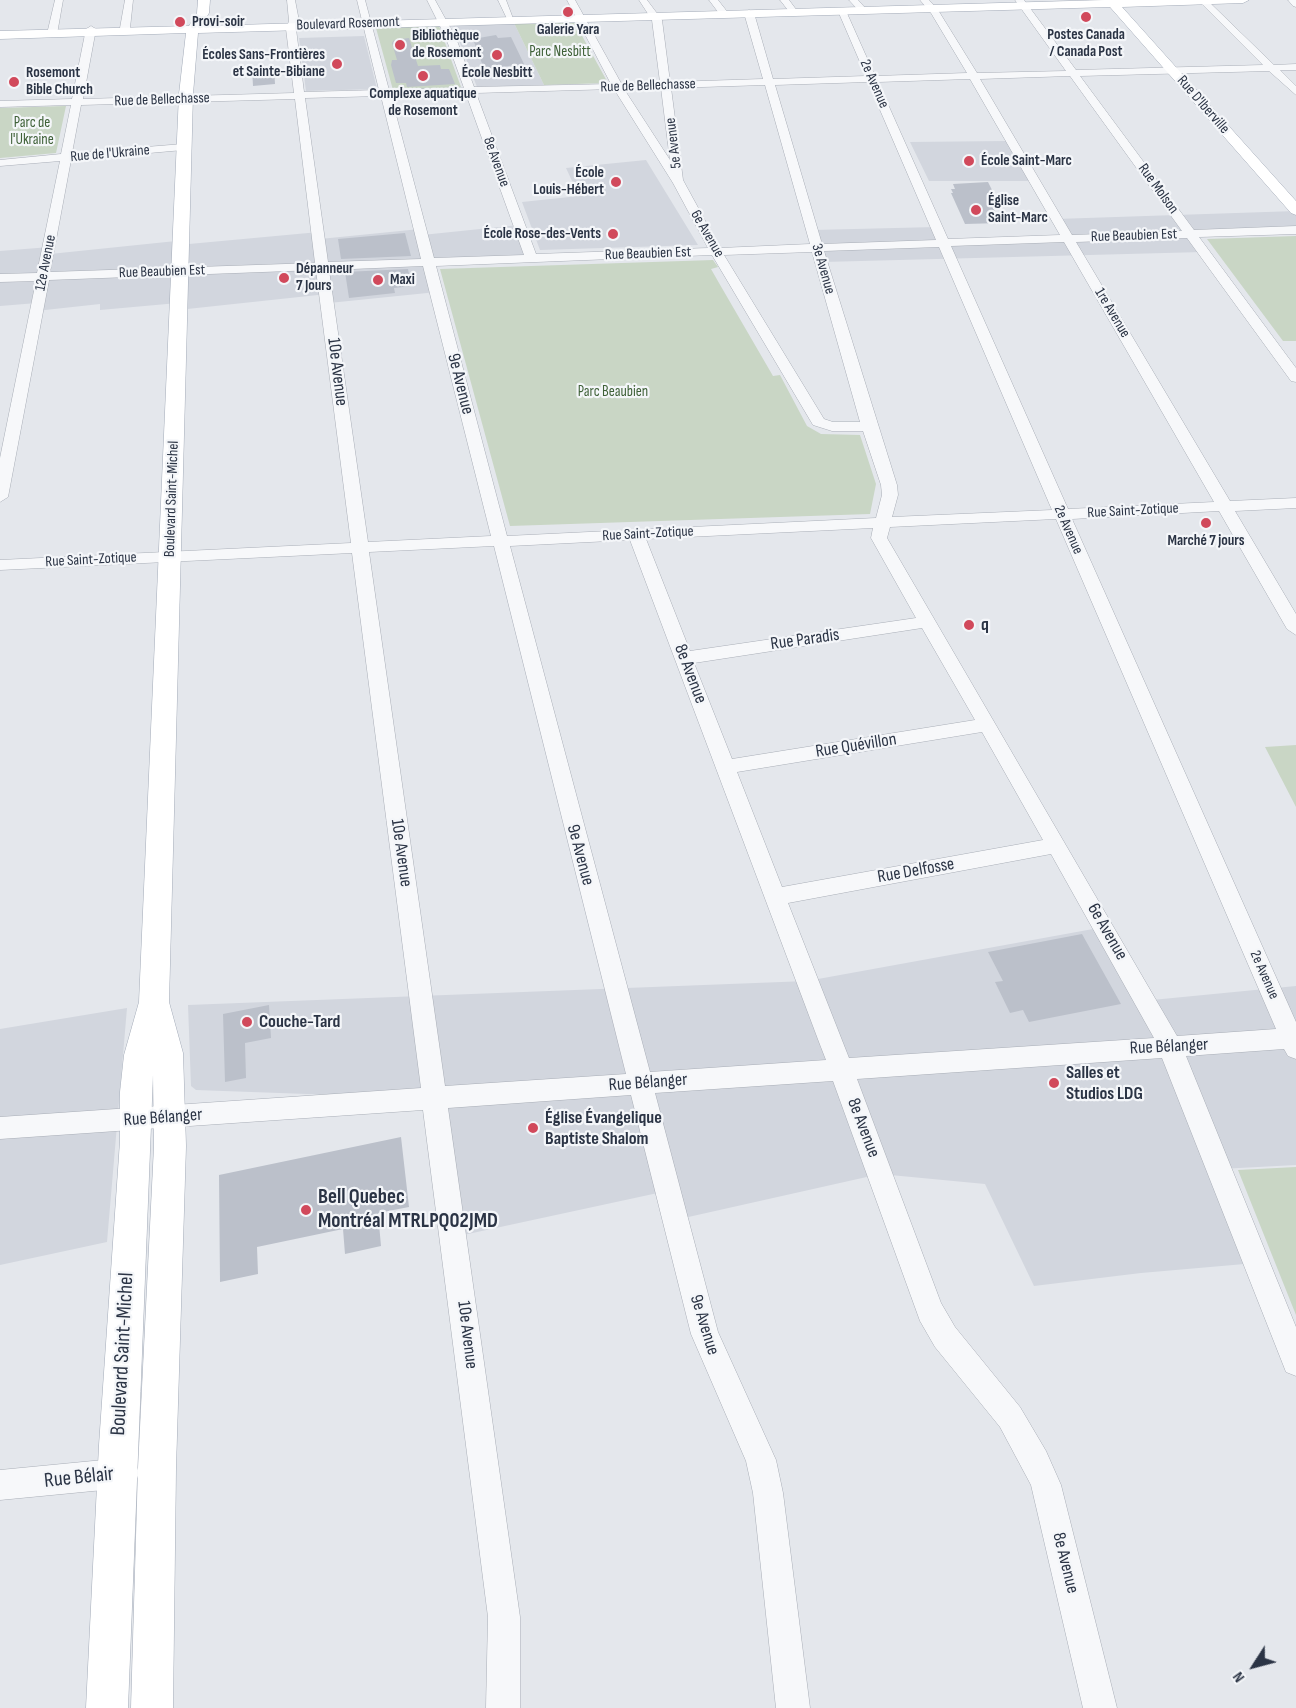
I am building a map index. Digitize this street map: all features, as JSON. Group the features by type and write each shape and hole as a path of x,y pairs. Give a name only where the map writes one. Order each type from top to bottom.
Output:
{"main road":[{"name":"Boulevard Saint-Michel","path":"107,1708 139,1055 154,1002 185,99 194,28 203,13 204,0"},
{"name":"Boulevard Rosemont","path":"91,31 125,28 208,28 794,12 848,5 863,10 928,4 1243,0"},
{"name":"Rue D'Iberville","path":"1111,2 1296,210"},
{"name":"Boulevard Rosemont","path":"1,35 194,28"},
{"name":"Boulevard Saint-Michel","path":"152,1708 169,1118 168,1053 154,1002"}],"street":[{"path":"52,32 59,0"},
{"path":"125,28 129,0"},
{"name":"10e Avenue","path":"291,0 291,29 504,1617 503,1708"},
{"name":"9e Avenue","path":"361,0 705,1334 761,1460 768,1493 793,1708"},
{"name":"8e Avenue","path":"431,0 446,25 531,258"},
{"path":"502,0 511,19"},
{"name":"6e Avenue","path":"571,0 618,87 679,183 716,252 818,422 832,428 868,426"},
{"name":"5e Avenue","path":"643,0 657,20 679,183"},
{"path":"713,0 724,14"},
{"path":"784,0 794,12"},
{"path":"1202,0 1296,92"},
{"path":"1292,0 1296,4"},
{"name":"Rue Molson","path":"1021,3 1296,378"},
{"name":"1re Avenue","path":"928,4 973,76 1296,629"},
{"name":"2e Avenue","path":"848,5 871,79 1061,515 1295,1042"},
{"name":"3e Avenue","path":"749,13 868,426 889,485 890,495 881,524"},
{"name":"12e Avenue","path":"0,497 44,276 64,158 91,31"},
{"name":"Rue de Bellechasse","path":"0,104 1296,67"},
{"name":"Rue de l'Ukraine","path":"0,163 183,147"},
{"name":"Rue Beaubien Est","path":"0,278 1296,230"},
{"path":"1273,346 1290,346"},
{"name":"Rue Saint-Zotique","path":"0,565 1296,503"},
{"name":"6e Avenue","path":"881,524 879,538 1162,1027 1296,1362"},
{"name":"8e Avenue","path":"636,535 841,1070 930,1311 945,1337 1010,1417 1036,1461 1046,1485 1100,1708"},
{"name":"Rue Paradis","path":"684,658 927,622"},
{"name":"Rue Quévillon","path":"726,767 986,724"},
{"name":"Rue Delfosse","path":"775,897 1057,844"},
{"name":"Rue Bélanger","path":"0,1128 1171,1047 1295,1042"},
{"name":"Rue Bélair","path":"0,1485 158,1468"}],"shaded area":[{"name":"École Nesbitt","path":"514,23 544,85 477,87 453,25"},
{"name":"Écoles Sans-Frontières et Sainte-Bibiane","path":"364,36 377,89 306,91 299,38"},
{"name":"École Saint-Marc","path":"1006,141 1030,181 929,181 910,142"},
{"path":"646,160 698,245 540,250 522,202 579,196 566,168"},
{"path":"1296,211 1296,230 1192,235 1203,252 823,262 813,230 936,227 943,243 1067,239 1056,219"},
{"path":"519,225 531,258 429,263 437,292 329,303 327,294 178,310 178,303 100,310 100,304 36,311 37,303 0,306 0,251 50,247 50,254 176,241 189,244 319,232 320,239 420,229 422,235"},
{"path":"1104,927 1152,1000 1296,986 1296,1165 1220,1169 1256,1263 1141,1273 1034,1286 985,1184 880,1174 675,1220 667,1191 454,1237 439,1121 418,1098 196,1090 191,1086 188,1005 807,981"},
{"path":"127,1008 107,1242 0,1265 0,1029"}],"green space":[{"name":"Parc Nesbitt","path":"514,23 575,23 608,83 544,85"},
{"path":"439,26 461,87 393,90 376,28"},
{"name":"Parc de l'Ukraine","path":"66,106 56,153 0,158 0,108"},
{"path":"1296,236 1296,341 1283,341 1207,239"},
{"name":"Parc Beaubien","path":"713,260 718,267 711,269 773,376 780,375 807,426 821,434 860,435 876,484 870,514 510,526 440,269"},
{"path":"1296,745 1296,807 1265,747"},
{"path":"1296,1167 1296,1315 1238,1170"}],"building":[{"name":"École Nesbitt","path":"496,35 498,38 511,37 524,64 484,69 473,39"},
{"name":"Complexe aquatique de Rosemont","path":"409,38 418,66 440,65 441,69 449,69 455,84 407,87 406,83 396,83 391,65 392,60 397,60 392,43 394,40"},
{"path":"274,67 275,84 253,86 252,68"},
{"name":"Église Saint-Marc","path":"988,182 998,202 990,202 1001,223 965,224 951,193 953,193 951,189 955,189 953,184"},
{"path":"405,233 411,256 341,259 338,239"},
{"name":"Maxi","path":"408,269 411,286 394,288 395,293 349,298 345,272"},
{"path":"1082,934 1121,1004 1029,1022 1023,1010 1010,1013 995,982 1003,981 988,952"},
{"path":"269,1005 271,1038 245,1043 246,1078 225,1082 223,1014"},
{"name":"Bell Quebec Montréal MTRLPQ02JMD","path":"401,1137 409,1207 378,1213 381,1246 345,1254 343,1229 257,1247 258,1274 220,1282 219,1175"}],"place":[{"name":"Galerie Yara","path":"568,12"},
{"name":"Postes Canada / Canada Post","path":"1086,17"},
{"name":"Provi-soir","path":"180,22"},
{"name":"Bibliothèque de Rosemont","path":"400,45"},
{"name":"École Nesbitt","path":"497,55"},
{"name":"Écoles Sans-Frontières et Sainte-Bibiane","path":"337,64"},
{"name":"Complexe aquatique de Rosemont","path":"423,76"},
{"name":"Rosemont Bible Church","path":"14,82"},
{"name":"École Saint-Marc","path":"969,161"},
{"name":"École Louis-Hébert","path":"616,182"},
{"name":"Église Saint-Marc","path":"976,210"},
{"name":"École Rose-des-Vents","path":"613,234"},
{"name":"Dépanneur 7 Jours","path":"284,278"},
{"name":"Maxi","path":"378,280"},
{"name":"Marché 7 jours","path":"1206,523"},
{"name":"q","path":"969,625"},
{"name":"Couche-Tard","path":"247,1022"},
{"name":"Salles et Studios LDG","path":"1054,1083"},
{"name":"Église Évangelique Baptiste Shalom","path":"533,1128"},
{"name":"Bell Quebec Montréal MTRLPQ02JMD","path":"306,1210"}]}
